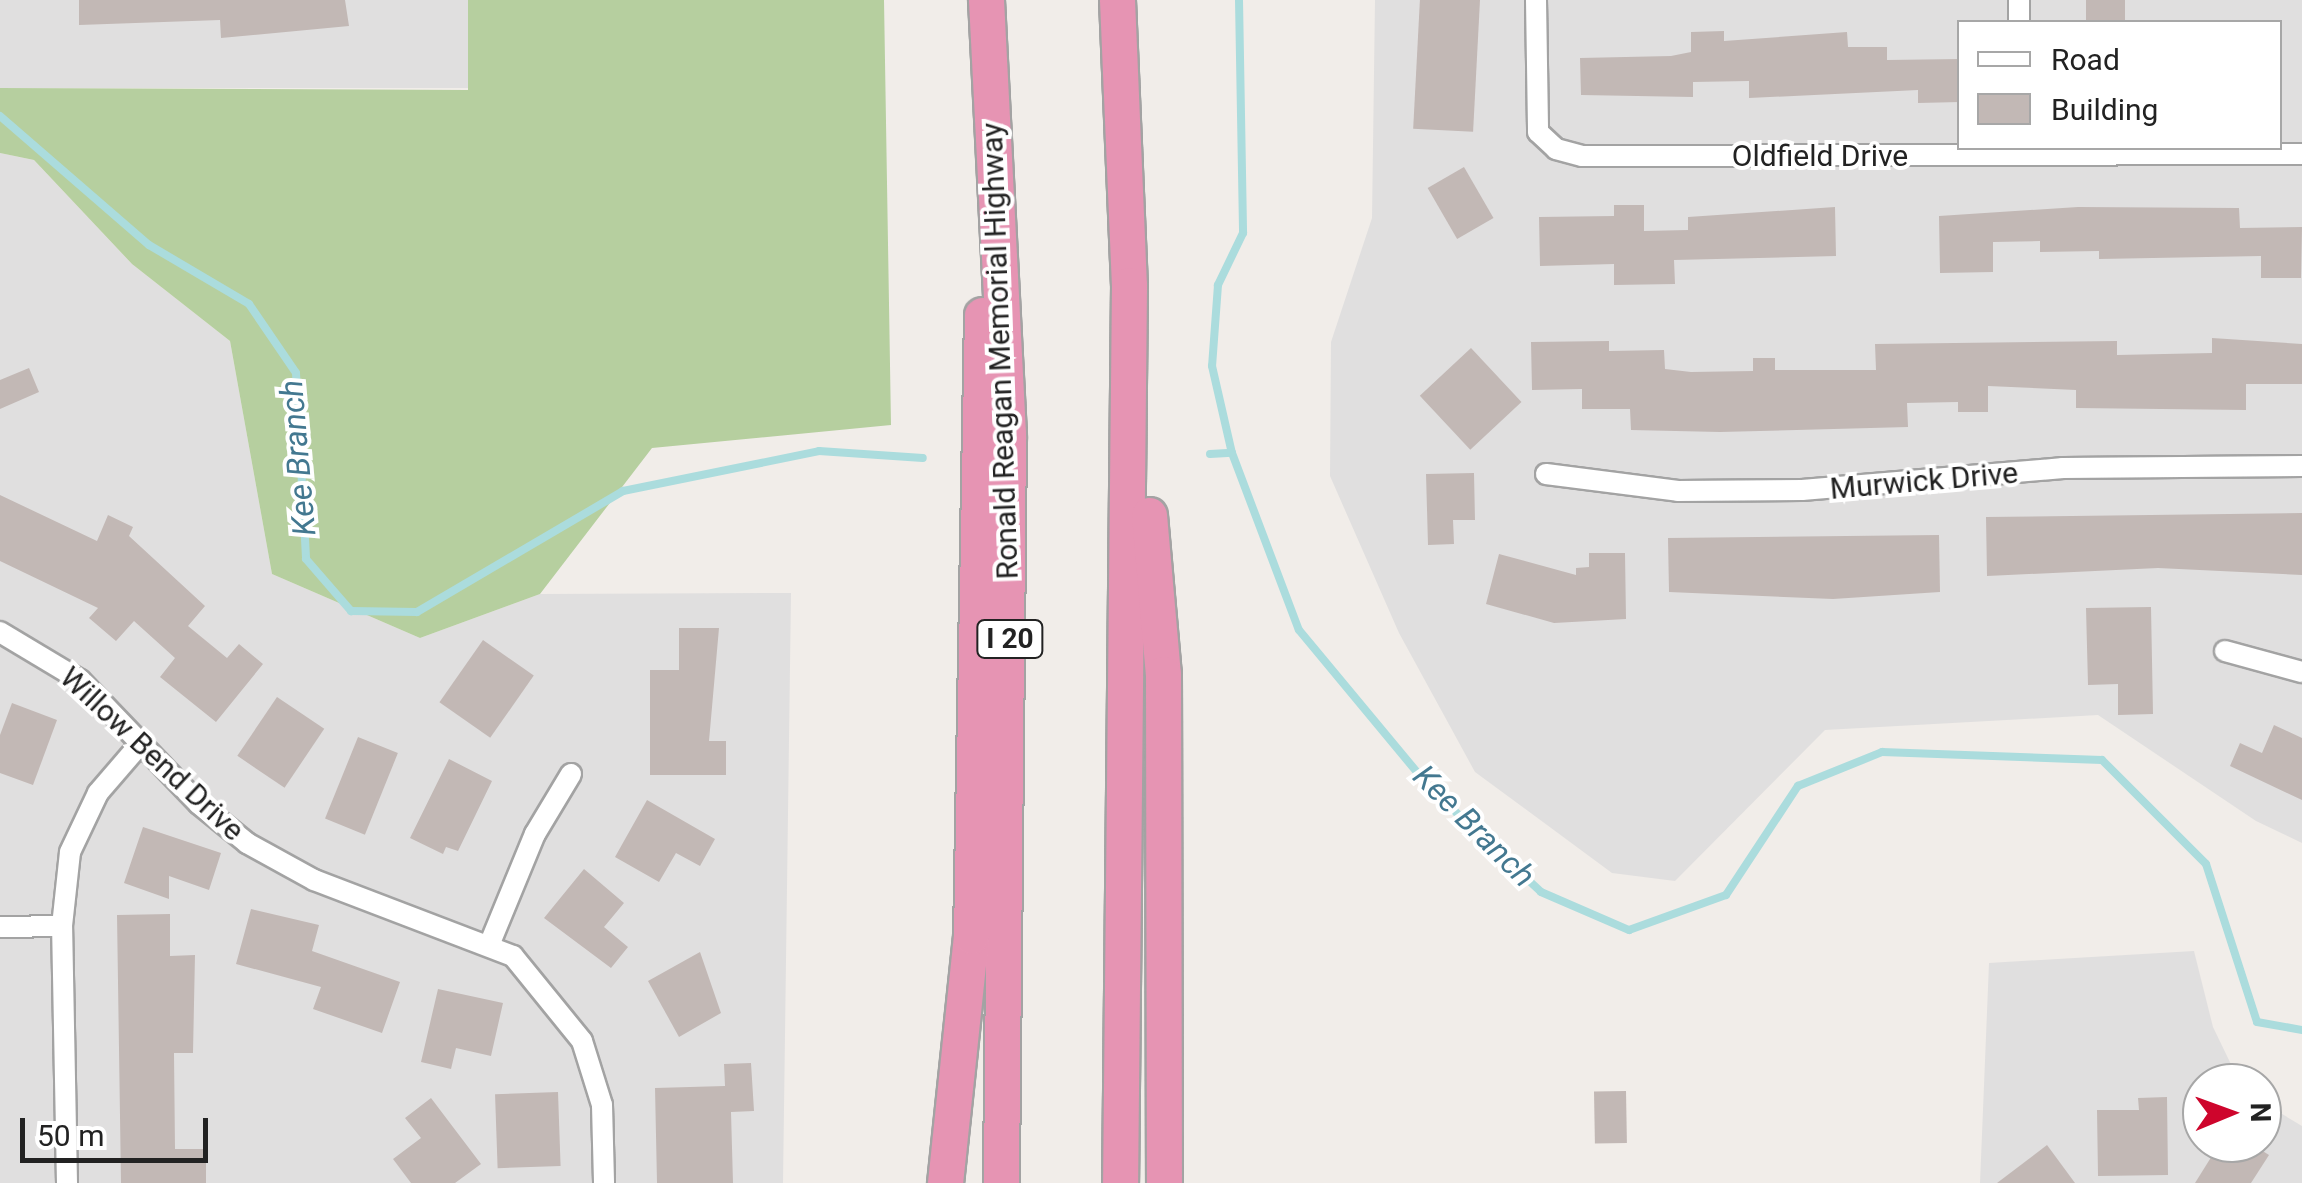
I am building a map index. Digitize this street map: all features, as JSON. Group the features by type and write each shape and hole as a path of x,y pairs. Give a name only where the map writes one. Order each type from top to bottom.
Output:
{"highway":[{"name":"Ronald Reagan Memorial Highway","path":"986,0 1008,434 1001,1183"},
{"path":"1117,0 1128,285 1120,1183"},
{"path":"945,1183 972,936 975,477 990,95"},
{"path":"1128,285 1163,674 1164,1183"}],"street":[{"name":"Oldfield Drive","path":"1536,0 1538,132 1556,149 2302,154"},
{"name":"Murwick Drive","path":"1546,474 1678,491 1784,490 2063,468 2302,466"},
{"name":"Willow Bend Drive","path":"0,632 80,680 248,843 314,880 490,943 514,956 582,1041 602,1105 604,1183"},
{"path":"2225,651 2302,672"},
{"path":"67,1183 62,926 82,819 141,743"},
{"path":"490,943 535,834 571,774"},
{"path":"0,927 62,926"}],"shaded area":[{"path":"0,0 468,0 468,88 0,88"},
{"path":"1375,0 2302,0 2302,843 2256,821 2098,715 1825,730 1675,881 1612,873 1475,772 1399,633 1330,476 1331,342 1372,218"},
{"path":"0,153 34,160 132,264 230,341 272,574 420,638 540,594 791,593 783,1183 0,1183"},
{"path":"2194,951 2213,1027 2230,1063 2182,1063 2182,1163 2282,1163 2282,1114 2302,1126 2302,1183 1980,1183 1989,963"}],"green space":[{"path":"468,0 884,0 891,425 652,448 540,594 420,638 272,574 230,341 132,264 34,160 0,153 0,88 468,90"}],"building":[{"path":"79,0 345,0 349,26 221,38 220,20 79,25"},
{"path":"1420,0 1480,0 1473,132 1413,129"},
{"path":"2086,0 2125,0 2125,20 2086,20"},
{"path":"1724,31 1724,41 1847,32 1848,47 1887,47 1887,60 1957,59 1957,102 1918,103 1918,90 1749,98 1749,81 1693,82 1693,97 1581,95 1580,58 1691,52 1691,32"},
{"path":"1464,167 1494,218 1457,239 1428,188"},
{"path":"1614,205 1644,205 1644,231 1688,230 1688,217 1835,207 1836,256 1674,260 1675,284 1614,285 1614,264 1540,266 1539,217 1614,216"},
{"path":"2078,207 2239,208 2240,228 2302,227 2301,278 2261,278 2261,256 2099,259 2099,251 2040,252 2040,241 1993,242 1993,272 1940,273 1939,216"},
{"path":"2212,338 2302,344 2302,384 2246,384 2246,410 2076,408 2076,390 1988,386 1988,412 1958,412 1958,402 1907,403 1908,427 1720,432 1631,430 1630,409 1582,409 1582,389 1532,390 1531,342 1609,341 1609,351 1664,350 1665,369 1691,372 1753,371 1753,358 1775,358 1775,370 1876,370 1875,344 2117,341 2117,355 2212,353"},
{"path":"1471,348 1521,402 1470,450 1420,396"},
{"path":"29,368 39,392 0,409 0,380"},
{"path":"1474,473 1475,520 1453,520 1454,544 1428,545 1426,474"},
{"path":"0,495 97,541 108,515 133,527 129,536 205,606 188,626 227,658 239,644 263,664 216,722 160,677 175,658 134,621 116,641 89,618 98,608 0,561"},
{"path":"2302,513 2302,575 2158,568 1987,576 1986,517"},
{"path":"1939,535 1940,592 1833,599 1669,592 1668,538"},
{"path":"1589,553 1625,553 1626,619 1554,623 1486,604 1499,554 1576,575 1576,568 1589,567"},
{"path":"2151,607 2153,714 2118,715 2118,684 2088,685 2086,608"},
{"path":"679,628 719,628 709,741 726,741 726,775 650,775 650,670 679,670"},
{"path":"483,640 534,676 490,738 439,702"},
{"path":"277,697 324,729 285,788 237,756"},
{"path":"12,703 57,720 33,785 0,773 0,735"},
{"path":"2274,725 2302,738 2302,800 2230,766 2240,743 2262,753"},
{"path":"358,737 398,753 365,835 325,819"},
{"path":"449,759 492,781 458,851 446,847 443,854 410,838"},
{"path":"647,800 715,839 700,866 676,853 659,882 615,857"},
{"path":"143,827 221,853 209,890 169,876 169,899 124,883"},
{"path":"584,869 624,903 604,927 628,947 611,968 544,918"},
{"path":"251,909 319,925 312,951 400,982 382,1033 313,1009 321,987 236,964"},
{"path":"170,914 170,956 195,955 193,1053 174,1053 175,1149 206,1149 206,1183 121,1183 117,915"},
{"path":"700,952 721,1013 679,1037 648,981"},
{"path":"438,989 503,1003 491,1056 456,1048 451,1069 421,1062"},
{"path":"751,1063 754,1111 731,1112 733,1183 657,1183 655,1088 725,1086 724,1064"},
{"path":"1626,1091 1627,1143 1595,1144 1594,1092"},
{"path":"558,1092 561,1166 498,1168 495,1094"},
{"path":"2167,1097 2168,1175 2098,1176 2097,1110 2139,1110 2138,1098"},
{"path":"431,1098 481,1164 455,1183 411,1183 393,1159 421,1138 405,1118"},
{"path":"2047,1145 2075,1183 1997,1183"},
{"path":"2208,1163 2264,1163 2251,1183 2195,1183"}],"waterway":[{"name":"Kee Branch","path":"1239,0 1243,233 1218,285 1212,366 1232,453 1299,630 1430,788 1541,892 1629,930 1726,895 1798,786 1882,752 2102,760 2206,864 2257,1022 2302,1030"},
{"name":"Kee Branch","path":"0,116 149,245 249,304 296,373 306,559 351,611 417,612 623,491 819,451 923,458"},
{"path":"1210,454 1232,453"}]}
